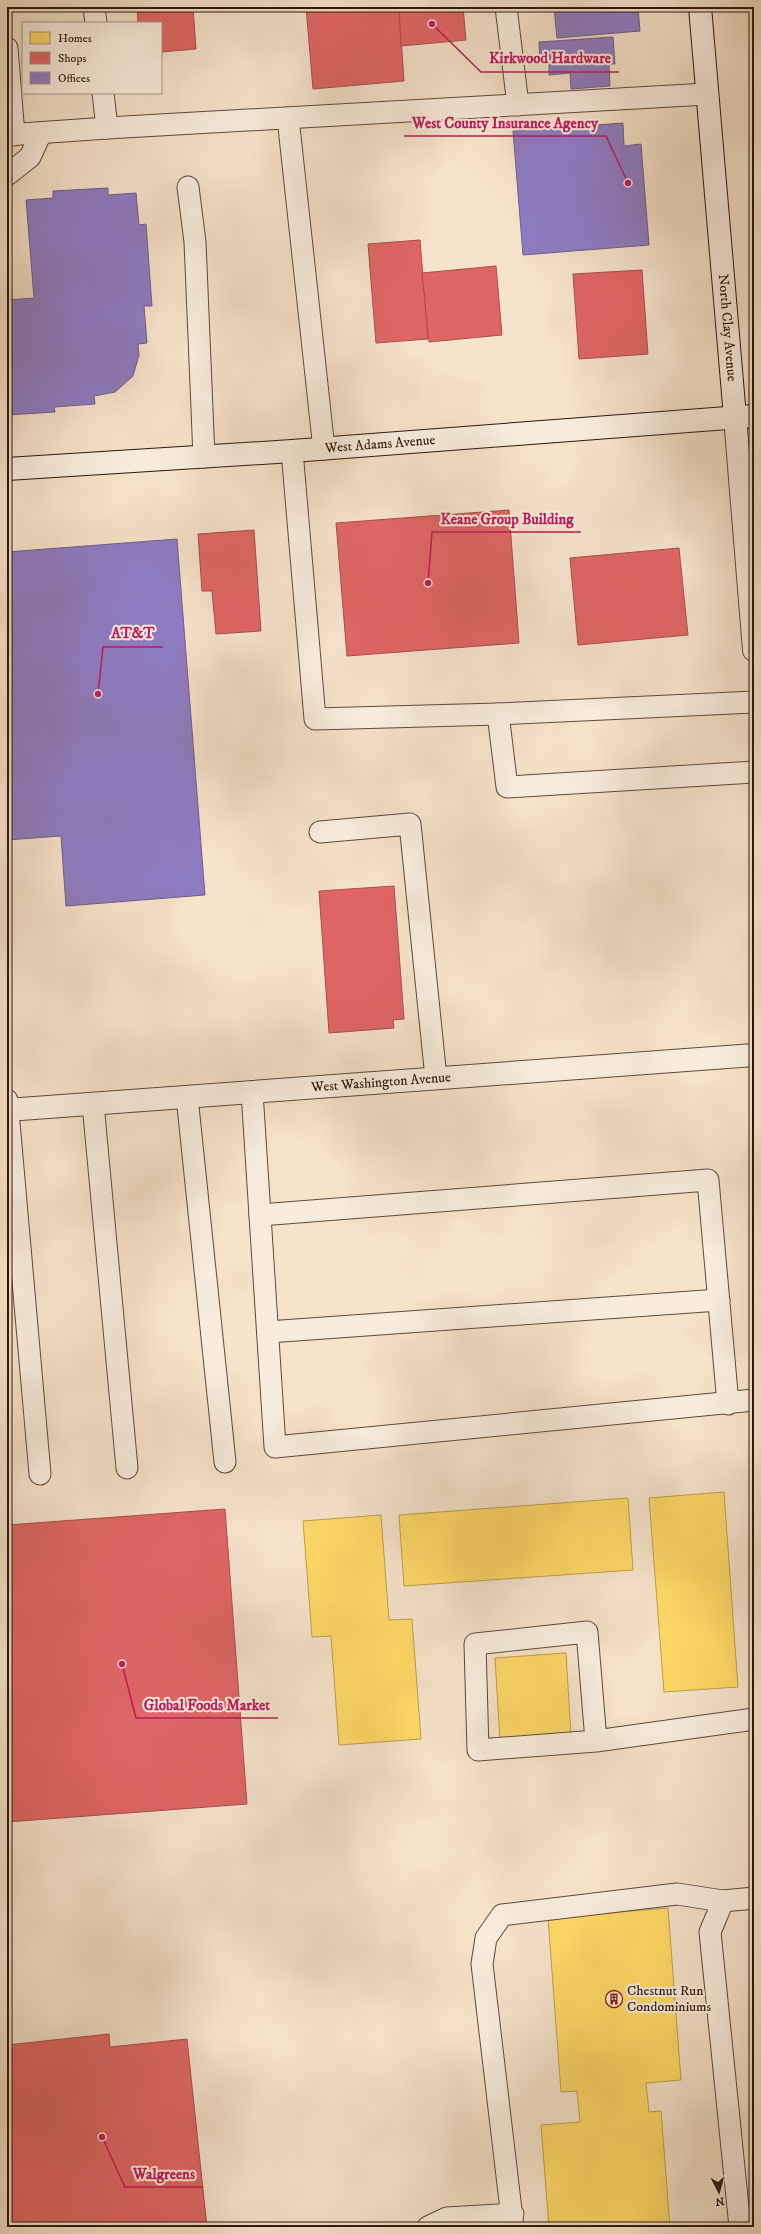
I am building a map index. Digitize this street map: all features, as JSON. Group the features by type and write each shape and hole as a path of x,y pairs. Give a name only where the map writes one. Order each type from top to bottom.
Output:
{"street":[{"name":"North Clay Avenue","path":"700,7 707,94 745,416 754,650"},
{"name":"West Adams Avenue","path":"7,469 324,449 745,416"},
{"name":"West Washington Avenue","path":"7,1107 93,1104 754,1055"}],"lane":[{"path":"94,7 96,22"},
{"path":"506,7 518,106"},
{"path":"7,48 10,135 107,128 518,106 707,94"},
{"path":"103,94 107,128"},
{"path":"288,118 324,449"},
{"path":"7,175 30,157 41,133"},
{"path":"188,187 194,242 204,457"},
{"path":"292,451 315,719 498,714 754,702"},
{"path":"498,714 507,787 754,772"},
{"path":"320,832 410,824 436,1078"},
{"path":"252,1092 276,1446 728,1404 754,1400"},
{"path":"187,1097 225,1462"},
{"path":"93,1104 127,1468"},
{"path":"7,1107 40,1474"},
{"path":"260,1215 708,1180 728,1404"},
{"path":"268,1332 718,1300"},
{"path":"596,1740 587,1632 475,1644 478,1750 596,1740 754,1719"},
{"path":"428,2227 446,2218 513,2221 482,1964 486,1938 502,1915 677,1894 723,1901 754,1898"},
{"path":"723,1901 710,1932 740,2227"}],"building: Homes":[{"path":"724,1492 738,1687 664,1692 649,1498"},
{"path":"628,1498 633,1570 404,1586 399,1515"},
{"path":"381,1515 389,1620 412,1619 421,1739 339,1745 331,1636 312,1637 303,1521"},
{"path":"566,1653 571,1736 500,1741 495,1658"},
{"name":"Chestnut Run Condominiums","path":"668,1908 681,2080 646,2083 649,2112 661,2111 670,2227 549,2227 541,2125 580,2122 577,2091 561,2092 548,1918"}],"building: Shops":[{"path":"137,7 193,7 196,49 162,52 162,22 138,22"},
{"path":"306,7 399,7 404,81 313,89"},
{"path":"399,7 463,7 466,40 401,46"},
{"path":"420,240 428,339 376,343 368,244"},
{"path":"496,266 502,335 429,342 422,273"},
{"path":"642,270 648,354 579,359 573,274"},
{"path":"509,510 519,643 347,656 336,523"},
{"path":"254,530 261,631 216,634 212,591 202,591 198,534"},
{"path":"679,548 688,635 578,645 570,558"},
{"path":"394,886 404,1019 393,1020 394,1028 329,1033 319,891"},
{"path":"225,1509 247,1804 7,1822 7,1525"},
{"path":"109,2034 110,2047 187,2039 207,2227 7,2227 7,2045"}],"building: Offices":[{"path":"554,7 638,7 640,31 557,38"},
{"path":"613,37 615,64 609,64 610,86 571,89 570,73 549,75 549,62 540,63 539,42"},
{"path":"623,123 624,146 641,144 649,245 523,255 513,131"},
{"path":"108,188 108,195 136,193 139,225 146,224 152,306 144,306 147,343 138,344 139,355 133,376 115,392 94,396 95,404 54,407 55,412 7,415 7,300 34,298 26,200 53,198 53,191"},
{"path":"177,539 205,895 66,906 61,836 7,840 7,552"}],"place":[{"name":"Kirkwood Hardware","path":"432,24"},
{"name":"West County Insurance Agency","path":"628,183"},
{"name":"Keane Group Building","path":"428,583"},
{"name":"AT&T","path":"98,694"},
{"name":"Global Foods Market","path":"122,1664"},
{"name":"Chestnut Run Condominiums","path":"614,1999"},
{"name":"Walgreens","path":"102,2137"}]}
